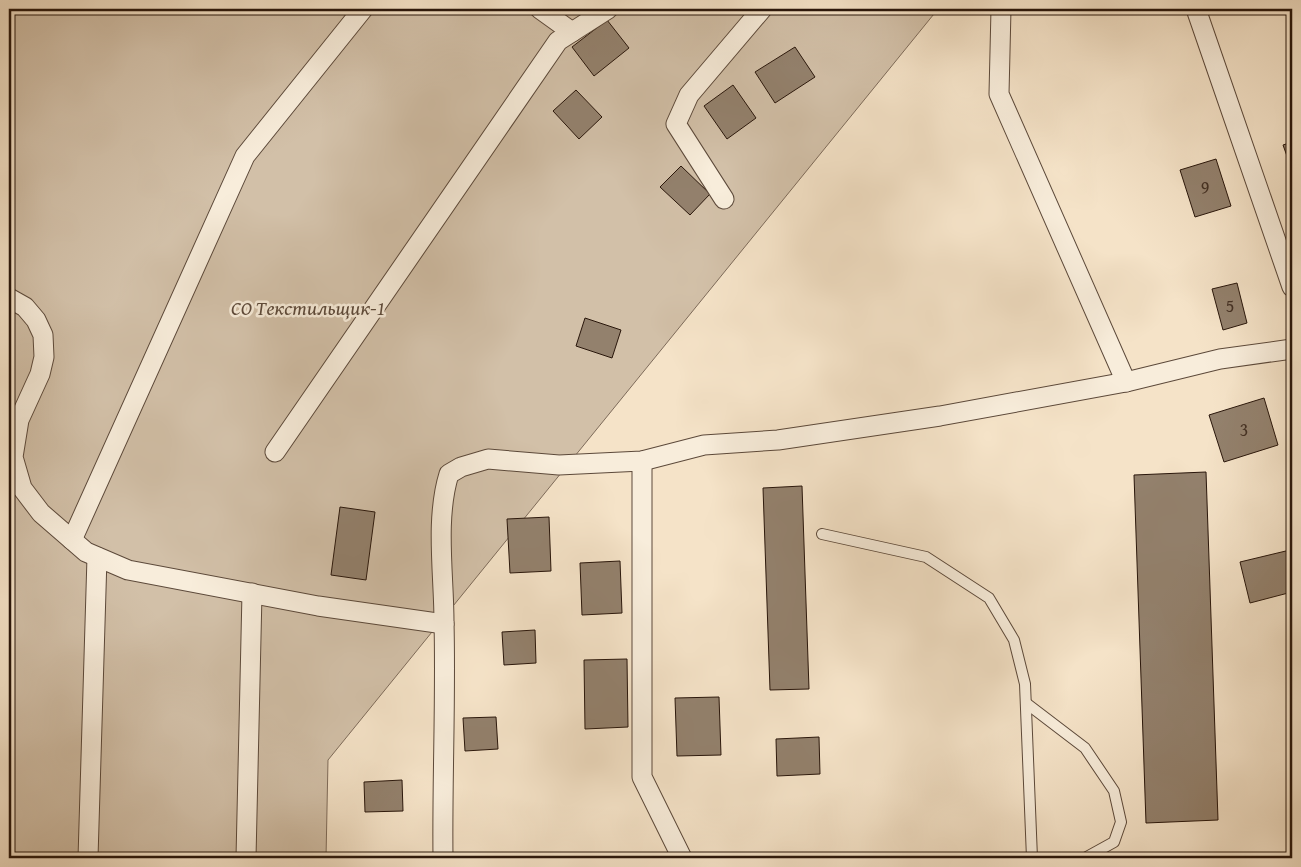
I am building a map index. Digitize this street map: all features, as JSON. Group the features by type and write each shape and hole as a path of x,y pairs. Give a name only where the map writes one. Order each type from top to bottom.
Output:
{"street":[{"path":"72,540 245,156 363,9"},
{"path":"540,9 572,32"},
{"path":"275,452 558,41 608,9"},
{"path":"724,199 676,124 689,95 762,9"},
{"path":"1001,9 999,94 1126,382"},
{"path":"1196,9 1292,287"},
{"path":"9,298 25,307 36,320 43,335 44,357 40,374 19,420 13,457 22,488 41,513 86,552 128,570 318,606 444,624"},
{"path":"443,858 444,624 442,520 443,492 449,474 461,467 488,459 559,465 642,461 704,445 778,440 940,416 1126,382 1220,359 1292,349"},
{"path":"642,461 642,777 682,858"},
{"path":"88,858 97,557"},
{"path":"246,858 252,593"}],"lane":[{"path":"822,534 926,557 989,598 1014,640 1025,684 1032,858"},
{"path":"1026,703 1084,748 1114,791 1121,822 1114,842 1085,858"}],"green space":[{"name":"СО Текстильщик-1","path":"9,9 938,9 328,760 326,858 9,858"}],"building":[{"path":"607,20 629,48 594,76 572,47"},
{"path":"795,47 815,77 775,103 755,72"},
{"path":"733,85 756,118 727,139 704,106"},
{"path":"576,90 602,117 579,139 553,111"},
{"path":"1292,142 1292,170 1283,145"},
{"path":"1216,159 1231,206 1195,217 1180,170"},
{"path":"681,166 710,194 690,215 660,187"},
{"path":"1237,283 1247,323 1223,330 1212,289"},
{"path":"585,318 621,330 612,358 576,346"},
{"path":"1264,398 1278,445 1224,462 1209,415"},
{"path":"1206,472 1218,820 1146,823 1134,475"},
{"path":"802,486 809,689 770,690 763,488"},
{"path":"340,507 375,512 366,580 331,575"},
{"path":"549,517 551,571 510,573 507,519"},
{"path":"1290,550 1292,558 1292,592 1250,603 1240,562"},
{"path":"620,561 622,613 582,615 580,563"},
{"path":"535,630 536,663 504,665 502,632"},
{"path":"627,659 628,727 585,729 584,660"},
{"path":"719,697 721,755 677,756 675,698"},
{"path":"496,717 498,749 465,751 463,718"},
{"path":"819,737 820,774 777,776 776,739"},
{"path":"402,780 403,811 365,812 364,782"}]}
